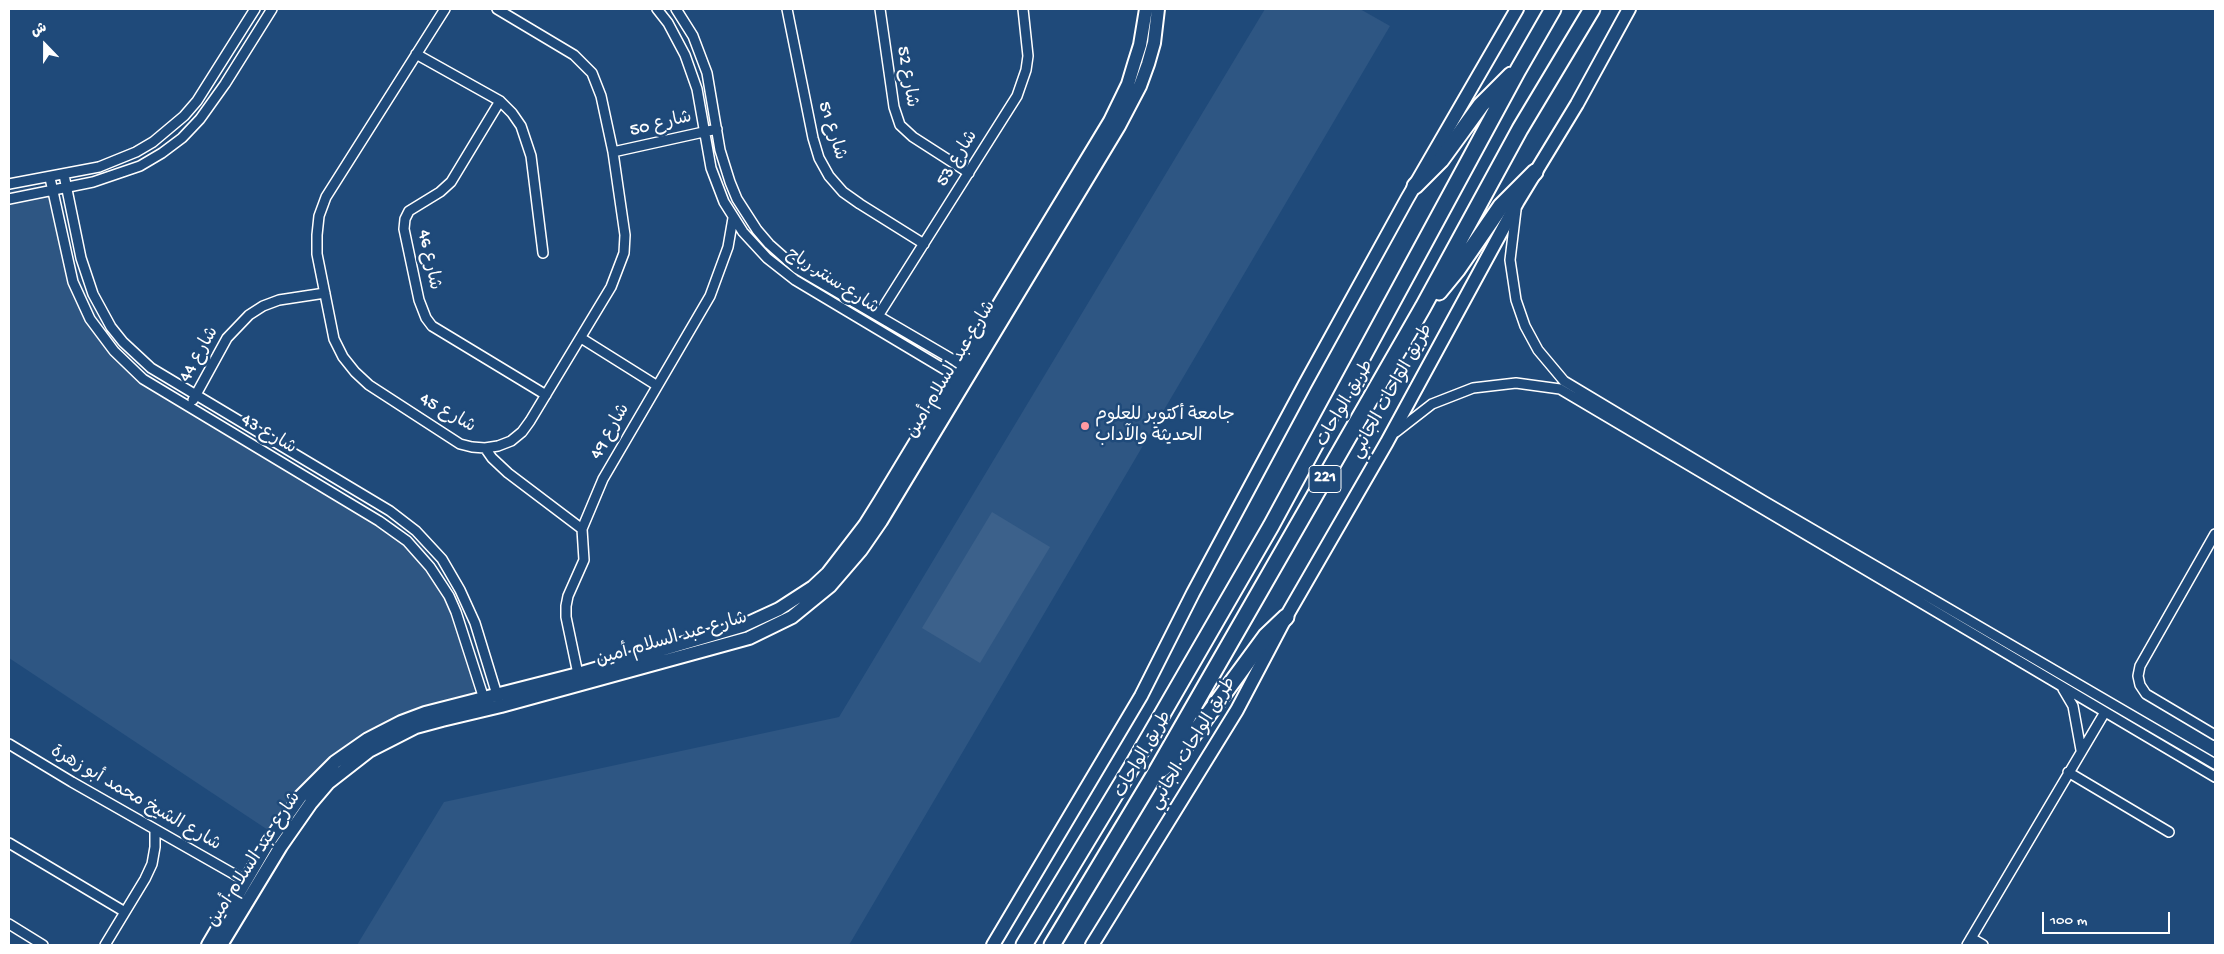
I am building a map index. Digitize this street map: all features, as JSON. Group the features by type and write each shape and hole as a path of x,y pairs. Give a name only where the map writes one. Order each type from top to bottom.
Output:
{"highway":[{"name":"طريق الواحات","path":"1024,945 1134,763 1271,526 1518,70 1553,9"},
{"name":"طريق الواحات","path":"1052,945 1156,772 1423,306 1520,129 1592,9"},
{"path":"1415,186 1442,160 1489,95 1518,70"},
{"path":"1423,306 1446,283 1501,206 1535,172"},
{"path":"1156,772 1180,753 1266,636 1286,617"}],"street":[{"path":"9,184 50,178 99,167 136,152 169,130 184,116 202,93 255,9"},
{"path":"9,199 66,189 92,182 140,166 162,153 182,138 215,100 272,9"},
{"name":"شارع 45","path":"445,9 326,198 319,216 317,234 318,254 334,339 343,357 355,372 370,385 450,438 466,446 485,448 504,443 522,432 611,288 624,253 625,235 624,216 613,152 598,84 584,63 574,55 497,9"},
{"name":"شارع سنتر رباح","path":"657,9 678,38 692,71 711,168 720,193 733,218 755,246 780,270 848,313 960,379"},
{"name":"شارع سنتر رباح","path":"676,9 693,36 707,73 724,165 730,182 737,199 757,230 769,244 796,268 967,367"},
{"name":"شارع 51","path":"787,9 813,138 819,158 829,176 843,192 924,244"},
{"name":"شارع 52","path":"880,9 894,108 900,124 912,137 969,173"},
{"name":"شارع 53","path":"878,316 1017,96 1028,56 1023,9"},
{"name":"شارع عبد السلام أمين","path":"1115,124 1138,51 1146,9"},
{"name":"شارع عبد السلام أمين","path":"208,945 284,818 300,797 335,762 378,733 425,713 499,701 749,638 792,617 830,586 861,550 881,521 967,367 1140,86 1154,43 1158,9"},
{"path":"993,945 1141,696 1242,500 1415,186 1517,9"},
{"name":"طريق الواحات الجانبي","path":"1092,945 1237,710 1286,617 1387,442 1518,201 1577,104 1629,9"},
{"path":"416,54 500,101 512,113 527,141 543,253"},
{"name":"شارع 46","path":"500,101 452,182 440,192 409,210 404,229 419,300 426,318 432,326 546,395"},
{"name":"شارع 50","path":"613,152 717,129"},
{"name":"شارع 43","path":"64,175 87,276 93,294 106,319 123,342 151,368 390,511 423,537 442,559 460,590 475,623 499,701"},
{"name":"شارع 43","path":"50,178 68,263 76,288 90,319 114,352 143,379 393,530 419,554 440,581 452,604 485,704"},
{"path":"1518,201 1512,233 1510,260 1516,300 1531,338 1546,361 1564,381 1764,501 2061,687 2215,777"},
{"name":"شارع 49","path":"578,674 566,617 566,606 568,596 584,560 582,529 598,488 710,296 728,247 733,218"},
{"name":"شارع 44","path":"190,406 227,338 249,315 263,306 279,300 325,293"},
{"path":"848,313 855,302"},
{"path":"581,338 656,386"},
{"name":"شارع عبد السلام أمين","path":"499,701 578,674 742,626 779,610 813,586 840,558 865,525 960,379"},
{"path":"1387,442 1408,421 1426,408 1445,397 1473,388 1516,383 1560,390 1935,607 2215,764"},
{"path":"485,448 492,458 508,473 582,529"},
{"path":"2215,534 2212,548 2140,666 2138,676 2140,686 2146,694 2215,735"},
{"path":"2061,687 2073,706 2081,750"},
{"name":"شارع عبد السلام أمين","path":"221,945 280,846 311,803 341,772 369,750 416,727 485,704"},
{"path":"1983,945 1969,942 2104,712"},
{"name":"شارع الشيخ محمد أبو زهرة","path":"9,744 246,882"},
{"path":"2191,762 2196,753"},
{"path":"2068,772 2169,832"},
{"path":"105,945 152,864 155,830"},
{"path":"9,843 125,912"},
{"path":"9,924 43,945"}],"shaded area":[{"name":"جامعة أكتوبر للعلوم الحديثة والآداب","path":"1265,9 1360,9 1390,26 849,945 357,945 444,802 839,717"},
{"path":"58,183 74,260 82,285 106,330 122,350 140,368 161,383 397,525 421,545 440,570 456,597 467,626 492,702 383,735 280,838 9,658 9,191"},
{"path":"992,512 1050,547 980,663 922,628"}],"place":[{"name":"جامعة أكتوبر للعلوم الحديثة والآداب","path":"1085,426"}]}
